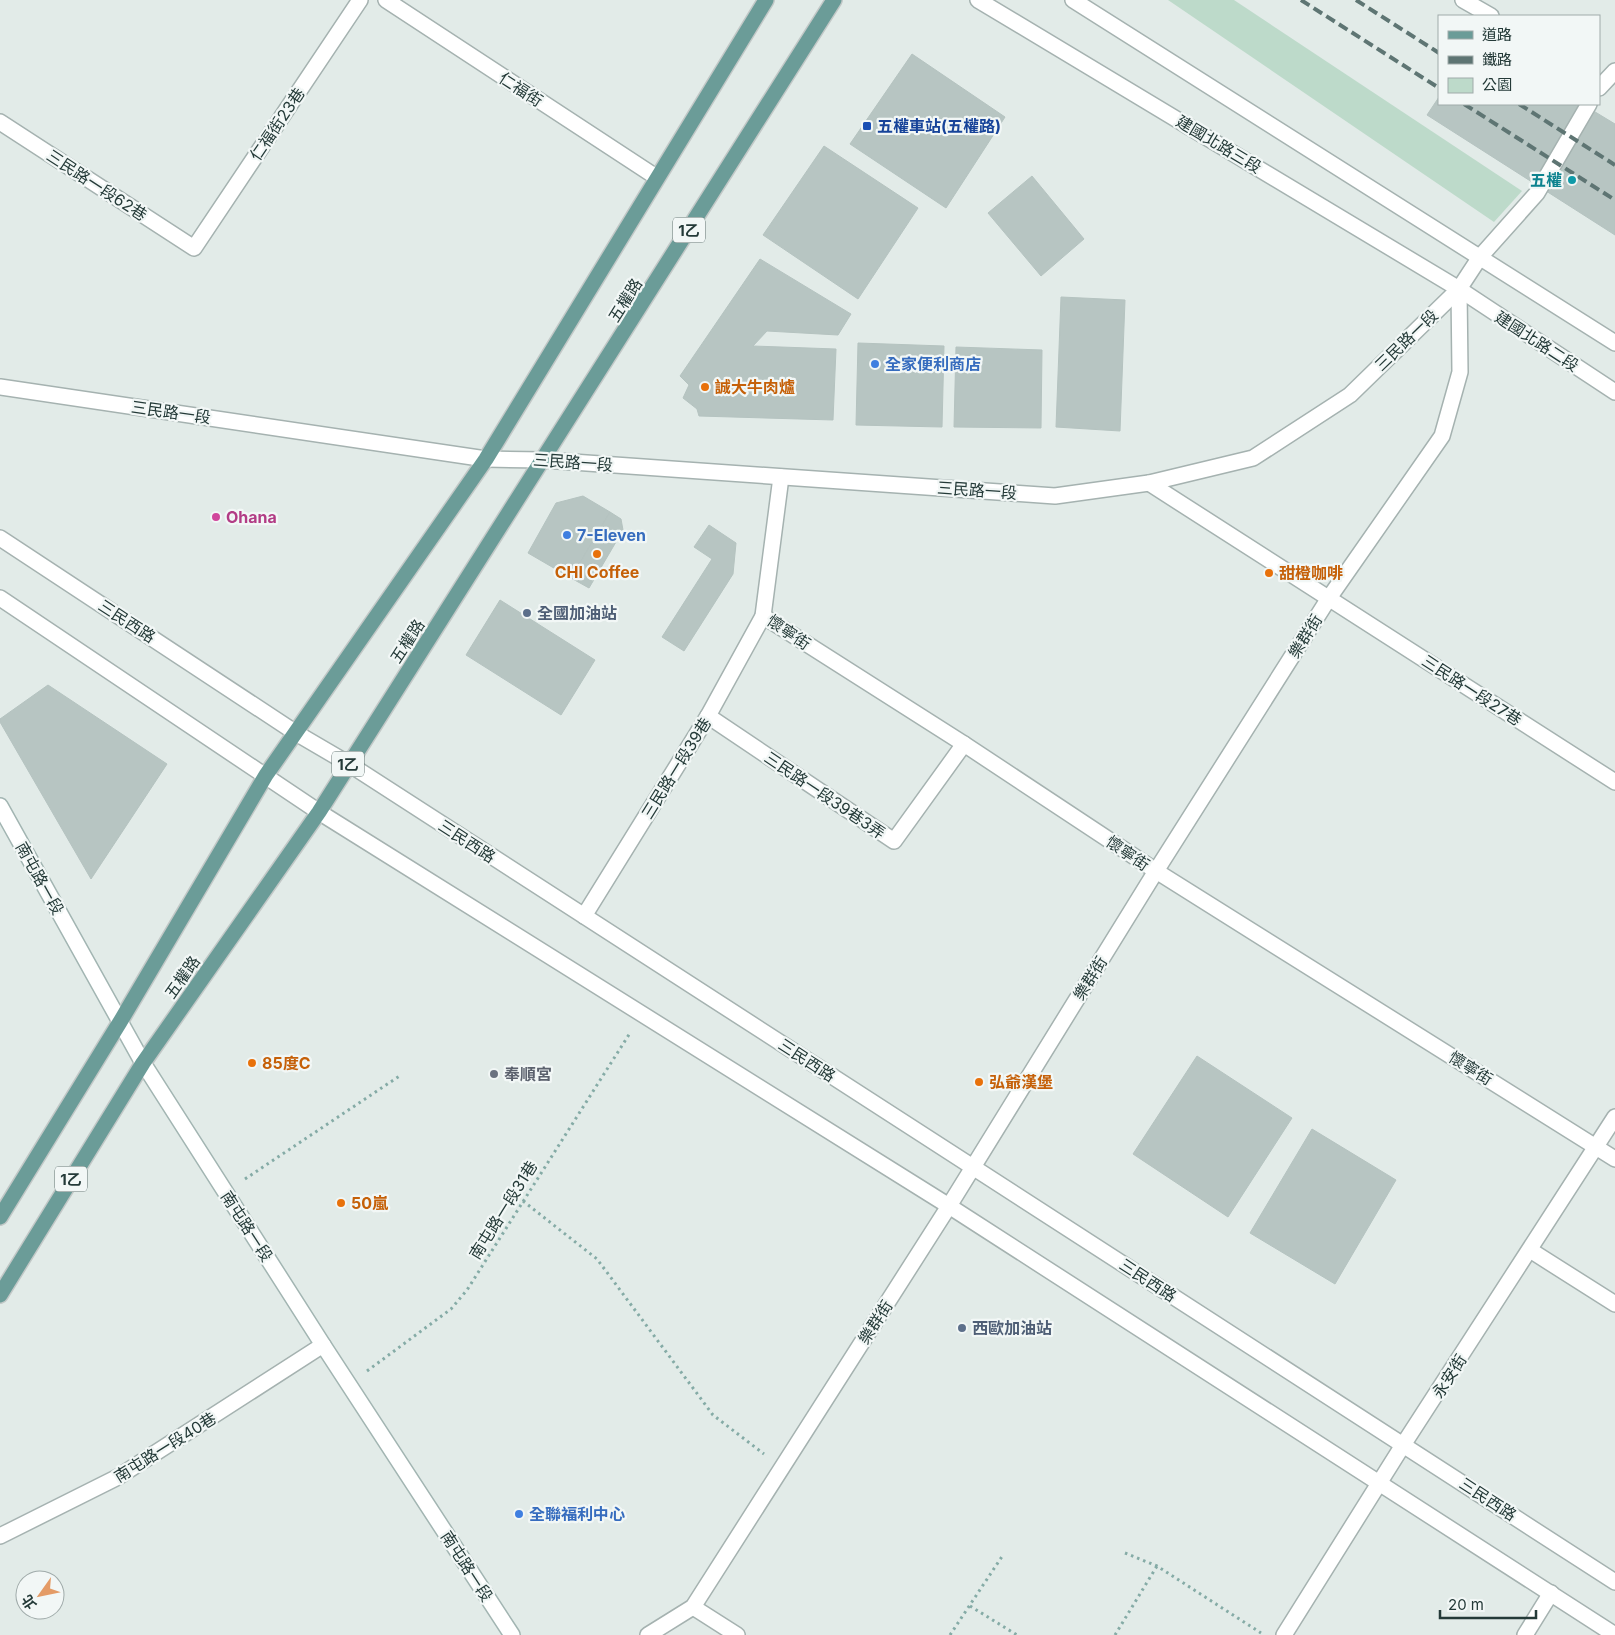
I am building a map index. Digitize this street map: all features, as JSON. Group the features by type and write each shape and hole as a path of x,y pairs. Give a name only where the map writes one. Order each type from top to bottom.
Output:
{"main road":[{"name":"五權路","path":"0,1217 120,1022 266,775 486,459 766,0"},
{"name":"五權路","path":"0,1295 143,1063 319,812 834,0"}],"street":[{"name":"仁福街23巷","path":"194,248 360,0"},
{"name":"仁福街","path":"386,0 656,178"},
{"name":"建國北路三段","path":"978,0 1459,289"},
{"path":"1073,0 1615,343"},
{"path":"1463,0 1489,15"},
{"path":"1604,85 1615,71"},
{"name":"三民路一段","path":"0,387 486,459 544,460 1055,496 1149,483 1253,458 1350,395 1459,289 1480,257 1537,193 1588,105"},
{"name":"三民路一段62巷","path":"0,122 194,248"},
{"name":"建國北路二段","path":"1459,289 1615,392"},
{"name":"樂群街","path":"648,1635 693,1607 949,1206 1329,598 1442,436 1460,372 1459,289"},
{"name":"懷寧街","path":"781,477 762,616 964,744 1156,872 1615,1159"},
{"path":"1149,483 1329,598"},
{"name":"三民西路","path":"0,538 296,733 349,764 1615,1582"},
{"path":"0,598 319,812 949,1206 1615,1635"},
{"name":"三民路一段27巷","path":"1329,598 1615,782"},
{"name":"三民路一段39巷","path":"584,916 708,716 762,616"},
{"name":"三民路一段39巷3弄","path":"708,716 894,841 964,744"},
{"name":"南屯路一段","path":"0,806 143,1063 348,1385 512,1635"},
{"name":"永安街","path":"1284,1635 1615,1118"},
{"path":"1530,1250 1615,1304"},
{"name":"南屯路一段40巷","path":"0,1536 118,1477 323,1346"},
{"path":"1525,1635 1551,1594"},
{"path":"693,1607 737,1635"}],"path":[{"name":"南屯路一段31巷","path":"348,1385 451,1309 467,1290 642,1014"},
{"path":"225,1192 401,1076"},
{"path":"524,1201 597,1259 713,1415 782,1468"},
{"path":"1125,1554 1157,1566 1263,1635"},
{"path":"950,1635 1003,1555"},
{"path":"1115,1635 1157,1566"},
{"path":"970,1606 1017,1635"}],"green space":[{"path":"1168,0 1234,0 1522,191 1494,222"}],"building":[{"path":"912,54 1005,117 946,208 850,144"},
{"name":"五權","path":"1438,98 1438,105 1584,105 1615,124 1615,235 1427,115"},
{"path":"824,146 918,208 858,299 763,235"},
{"path":"1032,176 1084,239 1041,276 988,213"},
{"path":"760,259 851,314 838,335 767,331 753,346 836,349 833,420 699,416 697,409 683,398 689,385 680,376"},
{"path":"1061,297 1125,300 1120,431 1056,427"},
{"path":"858,343 944,346 942,427 856,425"},
{"path":"956,347 1042,350 1041,428 954,427"},
{"name":"7-Eleven","path":"583,496 610,512 571,578 528,553 556,503"},
{"name":"CHI Coffee","path":"610,512 621,519 623,530 589,588 571,578"},
{"path":"709,525 736,543 733,574 684,651 662,637 712,559 694,547"},
{"path":"500,600 595,660 561,715 466,655"},
{"path":"48,685 167,764 91,879 0,722 0,719"},
{"path":"1197,1056 1292,1118 1228,1217 1133,1154"},
{"path":"1312,1129 1396,1180 1335,1284 1250,1233"}],"railway":[{"path":"1301,0 1438,87"},
{"path":"1356,0 1438,52"},
{"path":"1466,105 1615,200"},
{"path":"1521,105 1615,165"}],"place":[{"name":"五權車站(五權路)","path":"867,126"},
{"name":"五權","path":"1572,180"},
{"name":"全家便利商店","path":"875,364"},
{"name":"誠大牛肉爐","path":"705,387"},
{"name":"Ohana","path":"216,517"},
{"name":"7-Eleven","path":"567,535"},
{"name":"CHI Coffee","path":"597,554"},
{"name":"甜橙咖啡","path":"1269,573"},
{"name":"全國加油站","path":"527,613"},
{"name":"85度C","path":"252,1063"},
{"name":"奉順宮","path":"494,1074"},
{"name":"弘爺漢堡","path":"979,1082"},
{"name":"50嵐","path":"341,1203"},
{"name":"西歐加油站","path":"962,1328"},
{"name":"全聯福利中心","path":"519,1514"}]}
